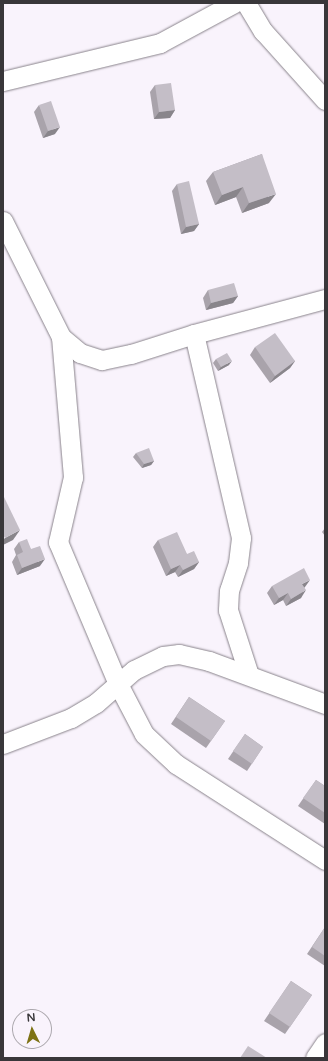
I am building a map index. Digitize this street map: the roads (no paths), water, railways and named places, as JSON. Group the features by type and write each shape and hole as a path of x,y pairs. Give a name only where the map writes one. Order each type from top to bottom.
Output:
{"street":[{"path":"3,82 160,43 234,3"},
{"path":"246,3 263,31 325,100"},
{"path":"3,220 61,337 73,477 58,542 118,684 144,734 176,764 325,860"},
{"path":"61,337 80,353 102,360 131,354 194,334 325,299"},
{"path":"194,334 241,538 238,563 229,590 228,610 249,675"},
{"path":"3,744 71,718 96,703 134,670 163,656 179,654 209,661 325,704"},
{"path":"315,1058 325,1043"}]}
